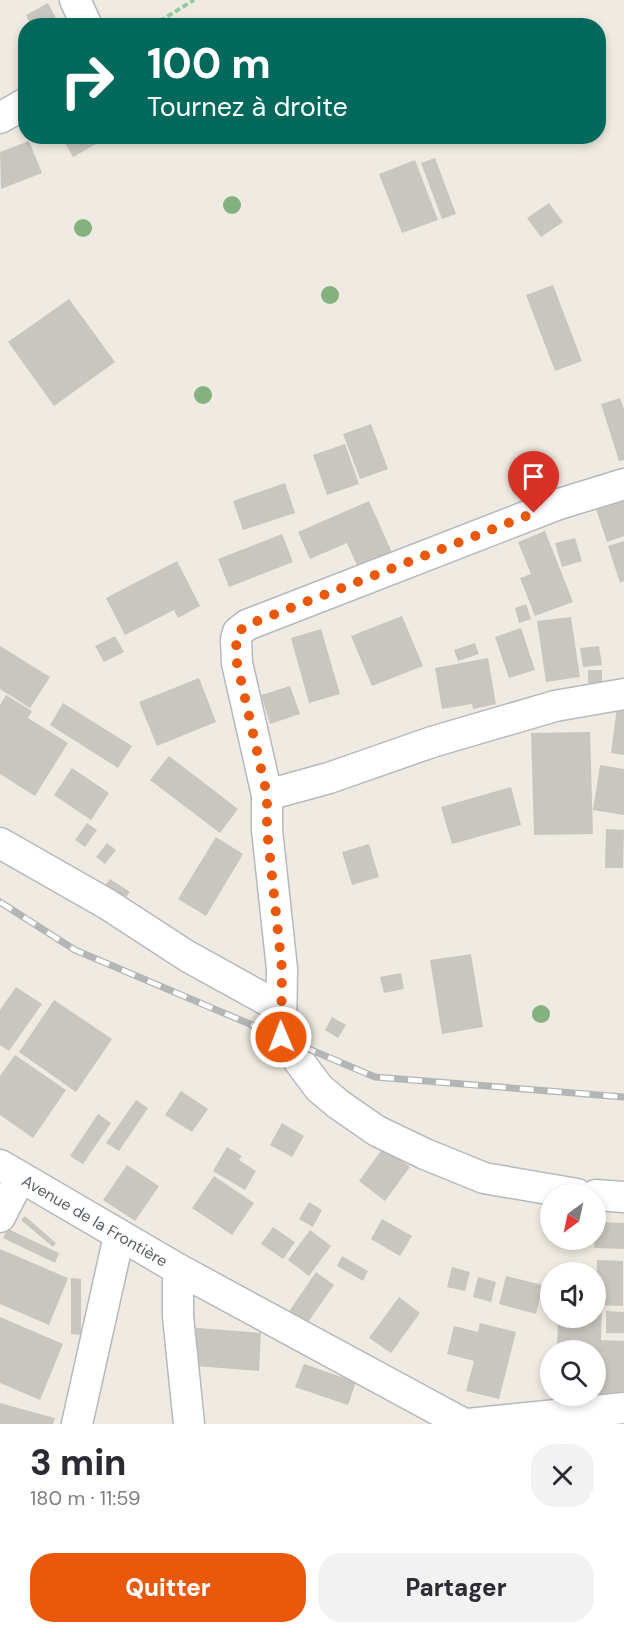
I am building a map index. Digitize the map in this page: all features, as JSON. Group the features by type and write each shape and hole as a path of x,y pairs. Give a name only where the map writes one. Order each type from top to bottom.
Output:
{"street":[{"path":"75,0 83,18"},
{"path":"0,118 18,108"},
{"path":"540,1188 484,1178 377,1131 319,1088 281,1037 282,969 267,830 267,795 237,663 236,639 238,632 247,625 534,513 624,484"},
{"path":"267,795 329,778 432,742 555,706 624,694"},
{"path":"0,843 107,904 187,956 281,1008"},
{"path":"0,1217 10,1172"},
{"name":"Avenue de la Frontière","path":"10,1172 178,1269 178,1316 189,1424"},
{"path":"606,1196 624,1197"},
{"path":"77,1424 119,1236"},
{"path":"178,1269 466,1424 624,1408"}],"path":[{"path":"165,18 194,0"}],"building":[{"path":"48,3 56,18 27,18 26,15"},
{"path":"21,144 30,144 42,173 1,189 0,152"},
{"path":"66,144 96,144 73,157"},
{"path":"435,158 456,214 442,219 421,163"},
{"path":"415,160 438,220 402,233 379,174"},
{"path":"549,203 563,222 541,237 527,218"},
{"path":"553,285 582,361 555,371 526,295"},
{"path":"69,299 115,362 54,406 8,342"},
{"path":"620,398 624,409 624,460 619,461 601,404"},
{"path":"371,424 388,469 360,479 343,434"},
{"path":"345,444 359,484 327,495 313,455"},
{"path":"285,483 295,513 243,530 233,501"},
{"path":"624,500 624,536 607,542 596,509"},
{"path":"369,501 393,555 359,570 347,543 310,559 298,532"},
{"path":"545,531 573,602 535,616 520,578 531,574 518,542"},
{"path":"282,534 293,562 229,587 218,559"},
{"path":"575,538 582,561 562,567 555,543"},
{"path":"624,541 624,581 620,583 608,546"},
{"path":"177,561 200,606 178,618 174,610 125,635 106,598"},
{"path":"526,604 531,619 519,623 515,608"},
{"path":"402,616 423,666 372,686 351,636"},
{"path":"571,617 580,677 546,682 537,621"},
{"path":"521,628 535,670 509,678 495,637"},
{"path":"321,629 340,694 309,703 291,638"},
{"path":"115,636 124,652 104,662 95,646"},
{"path":"475,643 479,654 458,661 454,650"},
{"path":"0,646 50,677 30,708 0,689"},
{"path":"599,646 602,665 583,667 580,648"},
{"path":"488,658 496,704 473,709 472,704 442,709 435,668"},
{"path":"588,670 602,670 602,683 588,683"},
{"path":"199,678 216,722 157,746 139,702"},
{"path":"290,686 300,714 270,724 261,695"},
{"path":"6,695 32,711 28,718 68,743 35,796 0,774 0,705"},
{"path":"63,703 132,746 118,768 50,725"},
{"path":"617,707 624,708 624,755 611,753"},
{"path":"590,732 593,834 534,835 531,733"},
{"path":"169,756 238,809 220,833 150,780"},
{"path":"600,765 624,769 624,815 593,810"},
{"path":"72,768 109,793 91,820 54,795"},
{"path":"511,787 521,825 452,844 441,807"},
{"path":"87,823 97,830 85,847 75,840"},
{"path":"606,829 624,830 623,868 605,868"},
{"path":"216,837 243,854 206,916 178,899"},
{"path":"107,843 116,850 105,864 96,857"},
{"path":"369,844 379,877 352,885 342,852"},
{"path":"110,879 130,892 124,900 104,886"},
{"path":"471,954 483,1027 442,1034 430,960"},
{"path":"401,973 404,989 384,993 380,977"},
{"path":"16,987 42,1004 9,1051 0,1045 0,1010"},
{"path":"54,1000 112,1039 76,1092 19,1052"},
{"path":"332,1017 346,1025 338,1038 325,1030"},
{"path":"15,1055 66,1090 33,1138 0,1115 0,1076"},
{"path":"181,1091 208,1109 192,1132 165,1115"},
{"path":"136,1100 148,1108 119,1151 106,1143"},
{"path":"98,1114 111,1123 83,1164 70,1156"},
{"path":"282,1123 304,1136 292,1157 270,1145"},
{"path":"227,1147 242,1156 239,1160 256,1171 245,1190 213,1171"},
{"path":"383,1148 410,1167 385,1201 359,1181"},
{"path":"127,1165 159,1186 135,1221 103,1200"},
{"path":"214,1176 254,1203 232,1235 192,1208"},
{"path":"309,1202 322,1210 313,1227 299,1219"},
{"path":"25,1216 56,1243 53,1247 21,1220"},
{"path":"382,1219 412,1236 400,1256 371,1239"},
{"path":"606,1222 624,1223 624,1249 606,1248"},
{"path":"273,1227 295,1242 283,1259 261,1244"},
{"path":"8,1229 59,1253 55,1263 3,1238"},
{"path":"310,1230 331,1246 309,1276 288,1260"},
{"path":"0,1249 68,1278 49,1325 0,1304"},
{"path":"342,1256 368,1271 363,1281 337,1266"},
{"path":"597,1260 623,1261 623,1306 606,1305 606,1262 597,1262"},
{"path":"452,1267 470,1272 465,1291 447,1287"},
{"path":"316,1272 334,1285 306,1325 288,1313"},
{"path":"506,1276 540,1284 536,1314 499,1304"},
{"path":"478,1277 496,1282 491,1302 473,1297"},
{"path":"71,1278 81,1279 81,1335 71,1334"},
{"path":"399,1297 420,1313 391,1353 369,1338"},
{"path":"606,1311 624,1312 624,1333 606,1333"},
{"path":"0,1317 63,1344 40,1400 0,1383"},
{"path":"480,1323 516,1332 499,1399 466,1391 474,1361 447,1354 454,1326 478,1332"},
{"path":"186,1327 261,1333 259,1371 183,1365"},
{"path":"558,1328 601,1328 601,1340 557,1340"},
{"path":"606,1340 624,1341 624,1400 606,1399"},
{"path":"304,1364 356,1382 348,1405 295,1387"},
{"path":"0,1403 55,1418 53,1424 0,1424"}],"railway":[{"path":"0,902 75,950 375,1077 624,1097"}],"route":[{"path":"281,1037 282,969 267,830 267,795 237,663 238,632 247,625 534,513"}]}
